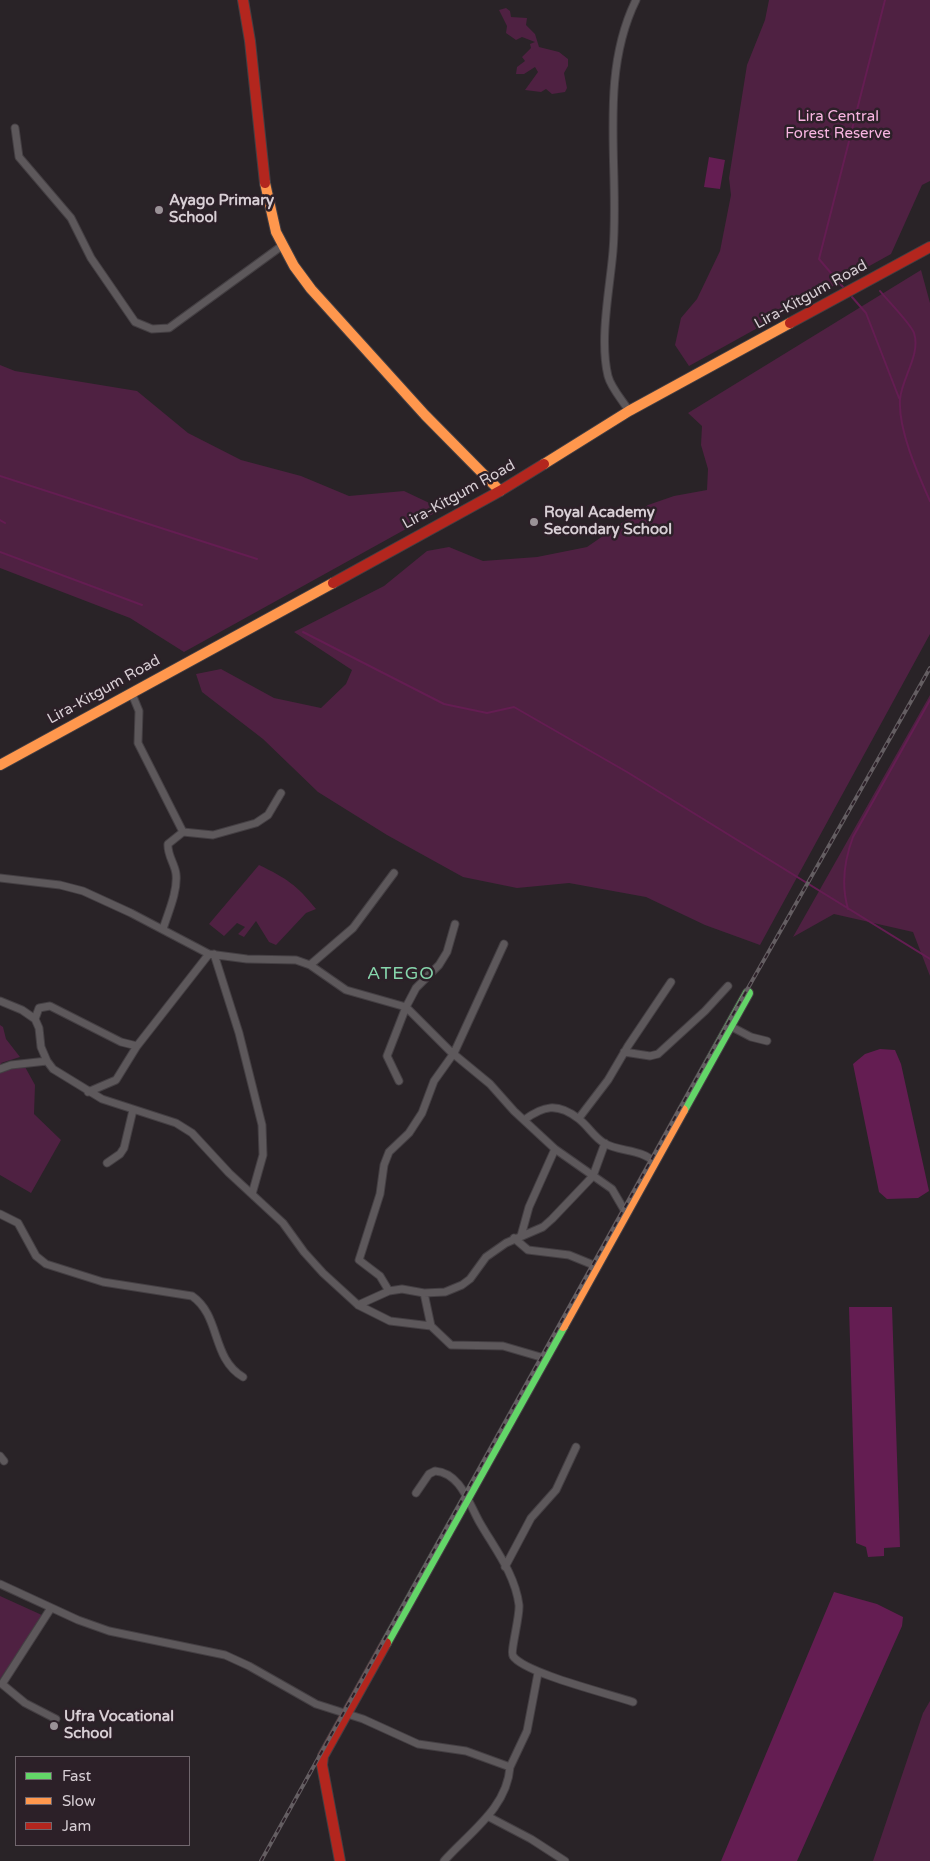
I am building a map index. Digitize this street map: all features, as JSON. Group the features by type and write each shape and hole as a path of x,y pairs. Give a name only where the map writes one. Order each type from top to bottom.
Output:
{"street":[{"path":"243,0 250,41 265,181 271,214 283,245 294,266 311,289 362,347 500,491"},
{"path":"629,412 608,377 605,329 614,250 614,104 624,27 636,0"},
{"path":"15,128 19,157 71,218 91,258 135,322 143,326 163,330 170,328 283,245"},
{"name":"Lira-Kitgum Road","path":"0,765 500,491 629,412 930,247"},
{"path":"132,694 139,712 138,742 183,832"},
{"path":"163,929 176,879 175,868 167,850 168,844 183,832 213,835 256,823 268,815 281,793"},
{"path":"310,965 353,928 394,873"},
{"path":"0,878 60,885 92,894 212,954 247,959 283,959 310,965 346,990 406,1007 490,1084 555,1149 616,1194 626,1213"},
{"path":"399,1081 387,1056 406,1007 416,988 443,958 455,924"},
{"path":"389,1292 380,1276 359,1260 380,1194 384,1165 390,1152 410,1133 422,1113 434,1081 454,1053 504,944"},
{"path":"88,1092 116,1080 137,1046 212,954"},
{"path":"212,954 240,1033 262,1125 263,1155 252,1194"},
{"path":"579,1118 596,1098 671,982"},
{"path":"624,1052 650,1056 658,1054 705,1011 728,986"},
{"path":"340,1861 322,1765 323,1756 748,993"},
{"path":"0,1001 22,1010 35,1019"},
{"path":"137,1046 121,1042 50,1006 39,1008 35,1019 47,1062 53,1069 88,1092 133,1110 176,1123 192,1133 229,1173 283,1223 304,1252 323,1273 358,1305 390,1321 431,1326"},
{"path":"730,1026 751,1037 767,1041"},
{"path":"0,1069 11,1065 47,1062"},
{"path":"524,1120 539,1109 548,1107 579,1118 604,1143 640,1154 654,1162"},
{"path":"107,1163 120,1154 124,1148 133,1110"},
{"path":"358,1305 389,1292 402,1289 424,1293 445,1292 462,1285 470,1279 486,1257 517,1237 544,1227 594,1176 604,1143"},
{"path":"517,1237 555,1149"},
{"path":"0,1214 18,1222 36,1256 46,1264 103,1282 192,1296 198,1300 214,1329 223,1359 233,1372 242,1378"},
{"path":"517,1237 528,1250 569,1255 596,1266"},
{"path":"424,1293 431,1326 451,1345 503,1346 544,1358"},
{"path":"506,1567 531,1518 556,1490 576,1447"},
{"path":"416,1493 429,1474 435,1471 449,1476 467,1496 479,1522 506,1567 513,1583 519,1606 518,1628 511,1650 513,1656 538,1673 633,1702"},
{"path":"0,1584 51,1608 109,1631 225,1655 249,1666 316,1704 364,1719 418,1744 466,1751 510,1767"},
{"path":"51,1608 2,1684 25,1703 56,1719"},
{"path":"444,1861 465,1838 489,1817 506,1786 510,1767 527,1731 538,1673"},
{"path":"489,1817 531,1839 565,1861"}],"green space":[{"name":"Lira Central Forest Reserve","path":"769,0 930,0 930,181 922,185 891,254 689,366 675,345 681,318 697,299 720,251 731,195 729,178 747,65 765,20"},
{"path":"506,8 510,11 511,17 527,18 526,25 535,34 539,47 559,52 568,59 568,66 564,73 567,88 565,92 552,94 546,89 541,92 525,90 538,72 535,67 524,74 516,74 517,67 525,61 522,57 531,48 530,44 535,42 522,37 516,40 506,33 507,26 499,10"},
{"path":"921,270 930,303 930,634 760,945 705,925 646,897 569,883 517,888 463,877 387,835 318,792 263,739 202,692 196,674 221,669 274,698 321,708 346,684 352,670 294,632 384,586 427,551 449,547 483,561 537,557 587,547 648,505 674,496 707,490 708,469 701,445 702,426 688,413"},
{"path":"0,365 15,371 137,391 188,433 241,460 301,476 349,496 404,491 442,509 184,652 130,618 0,568"},
{"path":"930,695 930,976 913,932 834,914 793,937"},
{"path":"259,865 290,883 316,909 306,913 276,945 269,942 256,921 244,937 238,934 245,927 237,923 224,936 209,924"},
{"path":"0,1025 3,1027 6,1039 20,1057 1,1063 5,1069 24,1065 35,1085 34,1114 61,1140 31,1193 0,1175"},
{"path":"0,1596 44,1616 0,1679"},
{"path":"930,1701 930,1861 873,1861 923,1713"}],"shaded area":[{"path":"709,157 725,160 720,189 704,187"},
{"path":"880,1049 895,1050 901,1064 929,1191 918,1198 887,1199 879,1192 853,1064 865,1054"},
{"path":"849,1307 892,1307 900,1547 884,1548 884,1556 868,1557 866,1547 856,1543"},
{"path":"834,1592 877,1604 903,1617 902,1626 797,1861 721,1861"}],"waterway":[{"path":"843,287 819,259 885,0"},
{"path":"880,291 904,318 914,333 915,349 901,391 900,411 905,438 930,501"},
{"path":"852,297 866,313 899,398"},
{"path":"0,476 257,559"},
{"path":"0,520 5,523"},
{"path":"0,552 142,605"},
{"path":"303,632 444,704 487,713 514,707 627,772 930,959"},
{"path":"848,909 844,873 853,837 930,700"}],"railway":[{"path":"261,1861 698,1076 930,668"}],"traffic: fast":[{"path":"683,1110 748,993"},
{"path":"386,1643 563,1326"}],"traffic: slow":[{"path":"265,183 276,232 294,266 311,289 425,415 500,491"},
{"path":"544,464 629,411 790,323"},
{"path":"0,765 333,583"},
{"path":"563,1326 683,1110"}],"traffic: jam":[{"path":"243,0 250,41 265,183"},
{"path":"790,323 930,247"},
{"path":"333,583 500,491 544,464"},
{"path":"340,1861 322,1765 323,1756 386,1643"}],"place":[{"name":"Ayago Primary School","path":"159,210"},
{"name":"Royal Academy Secondary School","path":"534,522"},
{"name":"Ufra Vocational School","path":"54,1726"}],"district":[{"name":"ATEGO","path":"401,974"}]}
